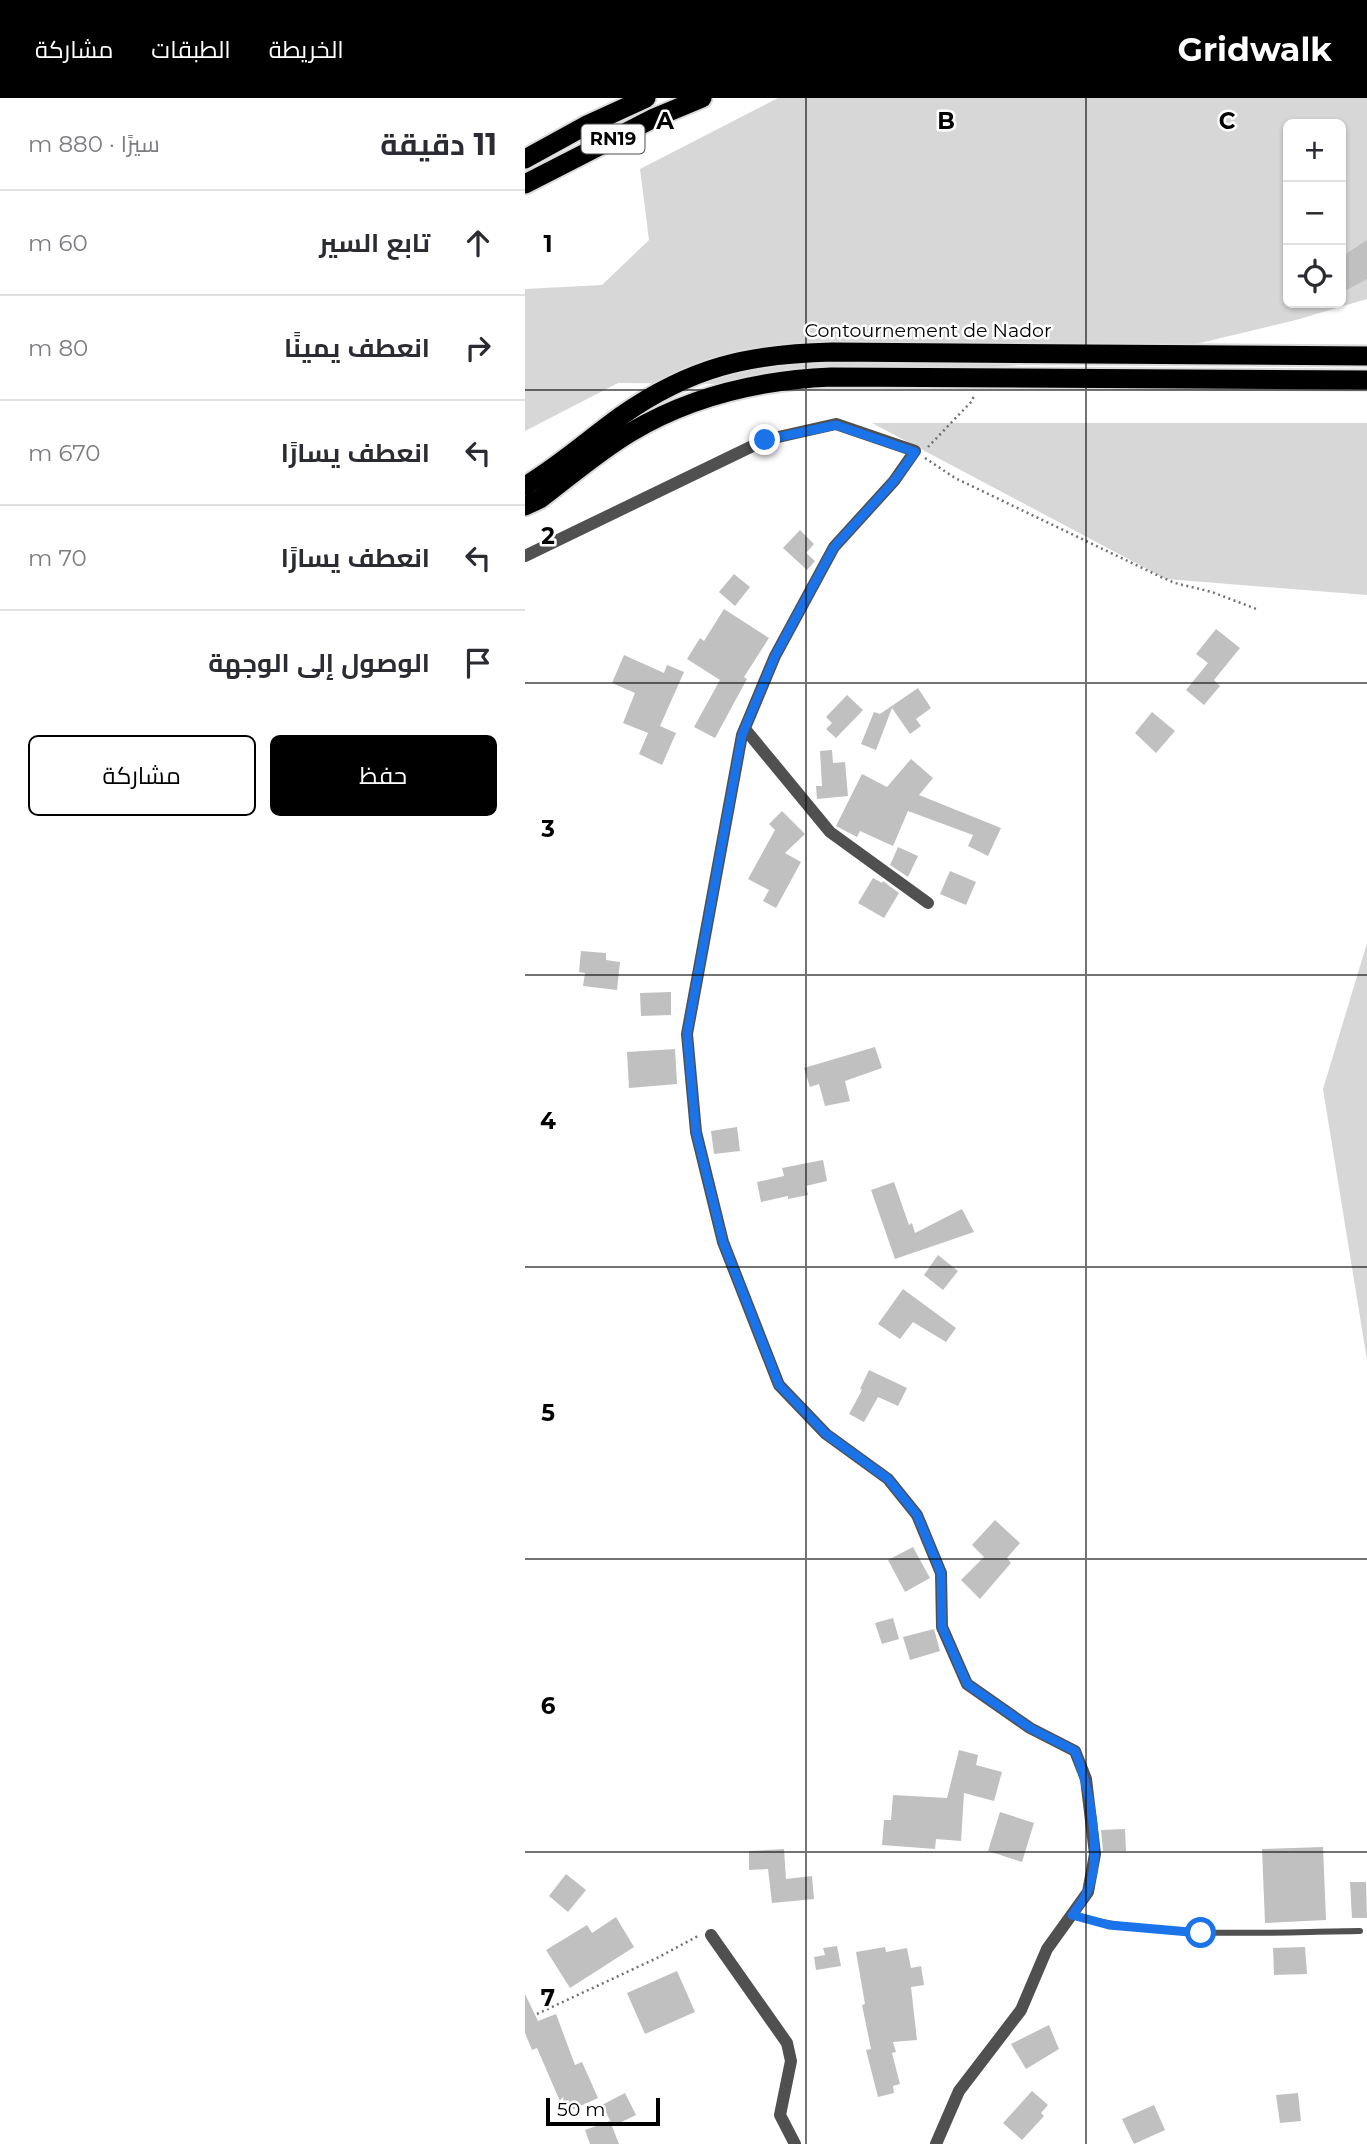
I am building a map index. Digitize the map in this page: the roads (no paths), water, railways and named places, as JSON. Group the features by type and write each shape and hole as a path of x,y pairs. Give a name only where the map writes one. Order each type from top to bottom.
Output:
{"highway":[{"name":"RN19","path":"525,159 585,126 646,98"},
{"name":"RN19","path":"525,184 654,118 702,98"},
{"name":"Contournement de Nador","path":"525,486 639,404 700,373 741,360 787,353 832,352 1367,356"},
{"path":"1131,380 1132,353"},
{"path":"525,506 540,499 629,433 666,413 706,397 789,379 1367,380"}],"street":[{"path":"525,556 765,440 836,425 915,452 894,481 834,547 775,656 745,729 687,1034 696,1132 723,1242 779,1385 826,1434 888,1479 917,1515 941,1573 942,1627 967,1684 1030,1728 1075,1751 1086,1779 1095,1854 1088,1892 1047,1949 1021,2010 959,2091 936,2144"},
{"path":"745,729 830,832 928,903"},
{"path":"711,1935 787,2043 792,2061 780,2115 796,2144"}],"lane":[{"path":"1072,1915 1109,1925 1201,1933 1360,1931"}]}
